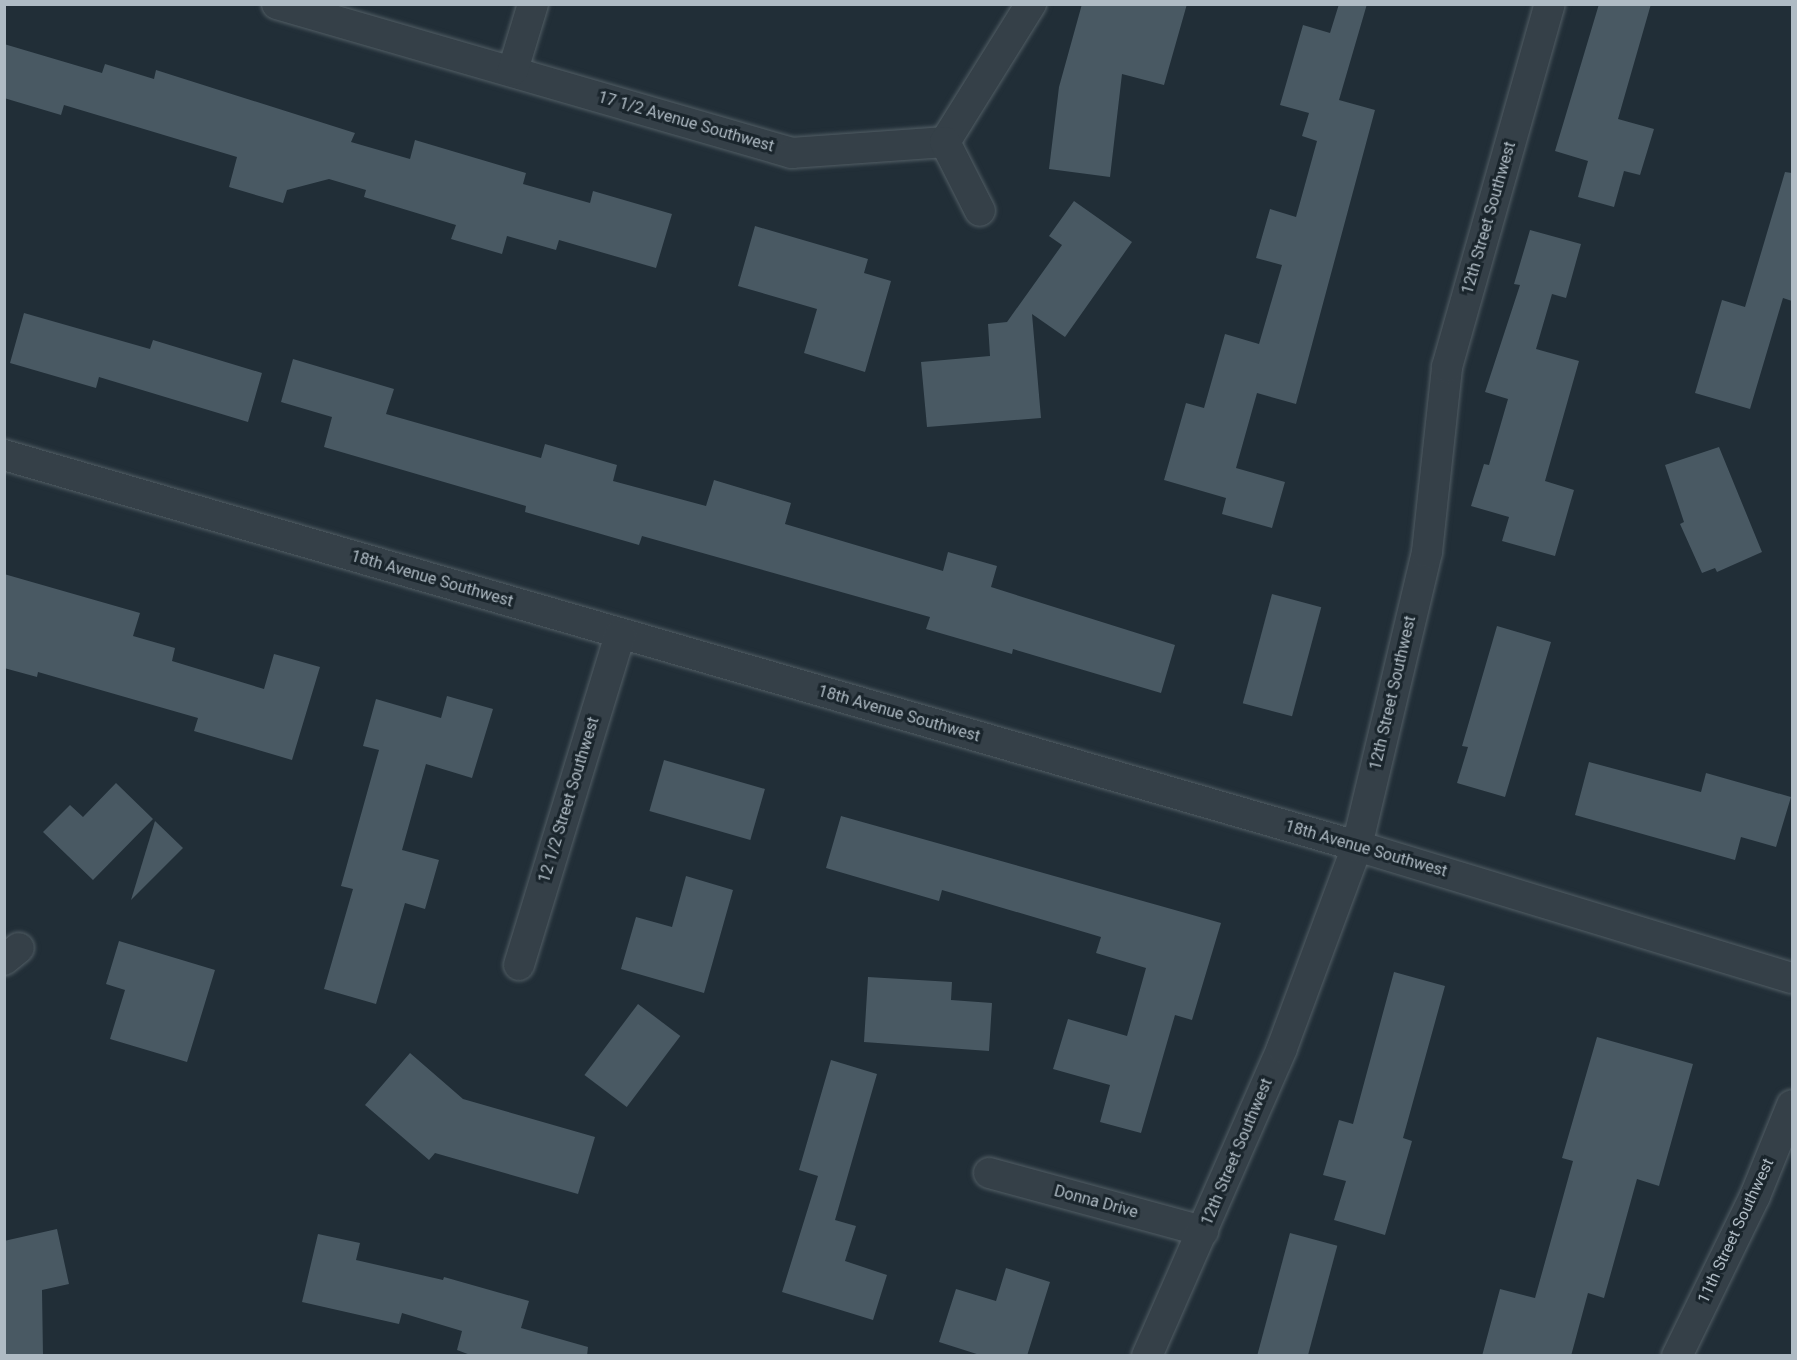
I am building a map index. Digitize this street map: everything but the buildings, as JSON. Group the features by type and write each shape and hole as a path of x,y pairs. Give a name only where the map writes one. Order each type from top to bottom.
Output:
{"street":[{"name":"17 1/2 Avenue Southwest","path":"277,4 513,70 792,153 945,142"},
{"path":"513,70 533,4"},
{"path":"980,211 945,142 1030,4"},
{"name":"12th Street Southwest","path":"1147,1356 1282,1048 1357,846 1427,552 1447,367 1550,4"},
{"name":"18th Avenue Southwest","path":"4,455 1357,846 1792,978"},
{"name":"12 1/2 Street Southwest","path":"519,965 620,634"},
{"name":"11th Street Southwest","path":"1677,1356 1755,1196 1792,1105"},
{"name":"Donna Drive","path":"989,1173 1203,1232"}]}
